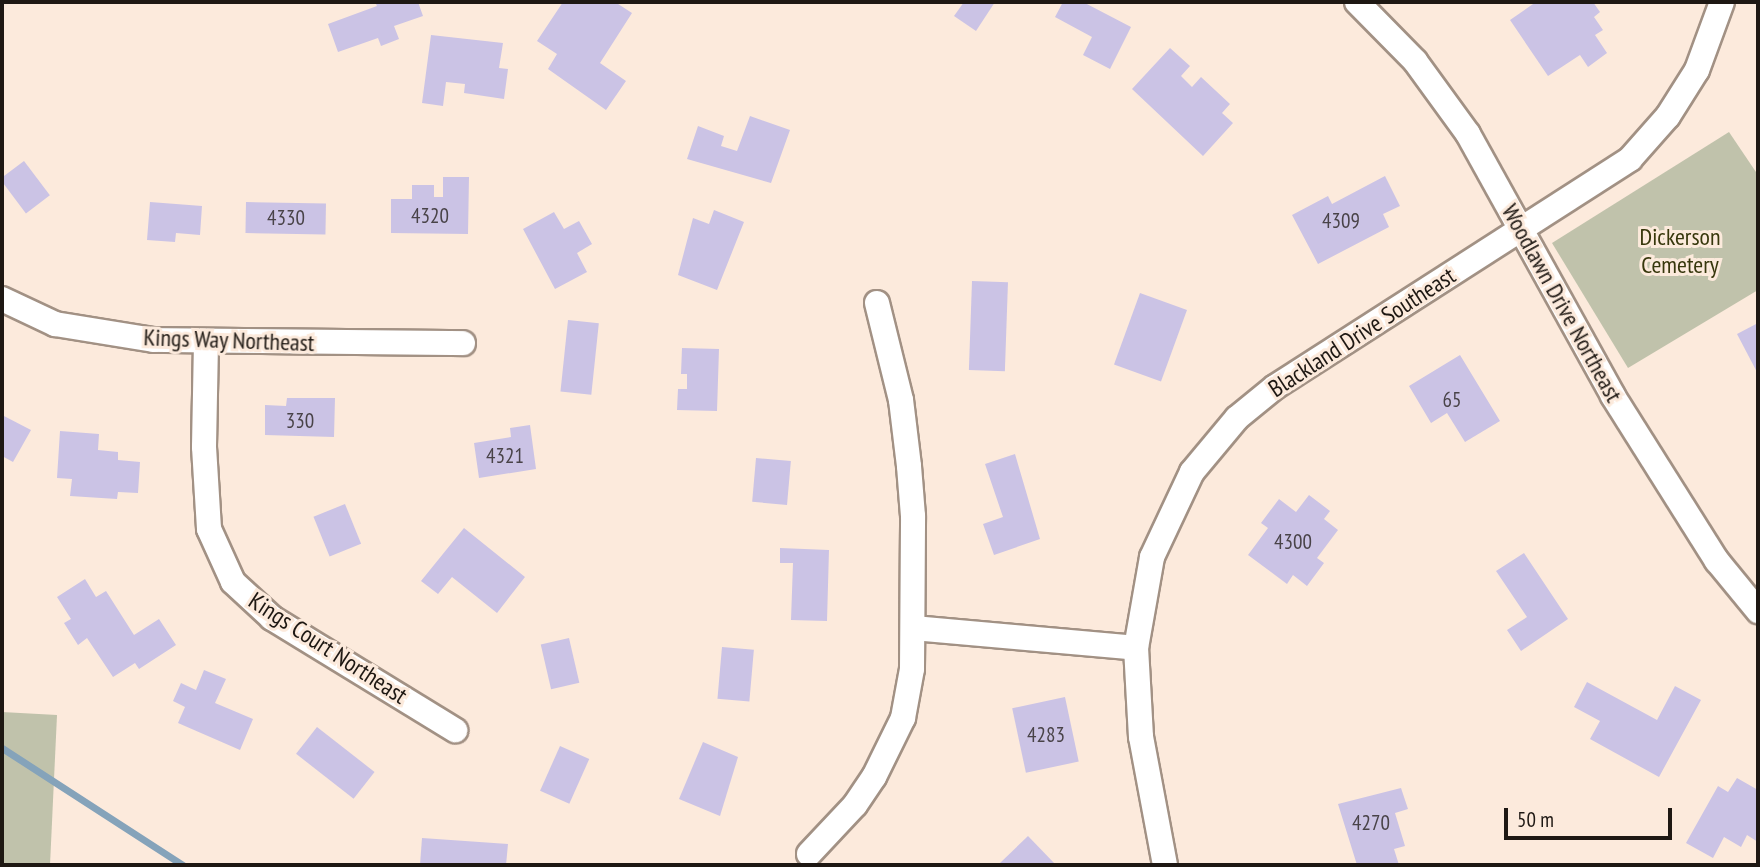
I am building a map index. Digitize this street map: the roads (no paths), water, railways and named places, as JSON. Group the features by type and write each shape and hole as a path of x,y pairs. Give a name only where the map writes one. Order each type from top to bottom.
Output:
{"street":[{"name":"Woodlawn Drive Northeast","path":"1357,2 1415,61 1468,134 1620,407 1717,561 1758,611"},
{"name":"Blackland Drive Southeast","path":"1165,865 1141,737 1136,648 1152,557 1168,514 1192,472 1237,418 1327,350 1602,180 1646,142 1697,70 1722,2"},
{"name":"Kings Way Northeast","path":"2,299 55,324 154,340 463,343"},
{"path":"809,854 855,805 888,751 908,693 915,628 909,466 901,400 877,303"},
{"name":"Kings Court Northeast","path":"206,342 204,447 209,529 233,582 272,618 455,730"},
{"path":"915,628 1136,648"}],"waterway":[{"path":"2,748 183,865"}],"park label":[{"name":"Dickerson Cemetery","path":"1680,251"}]}
